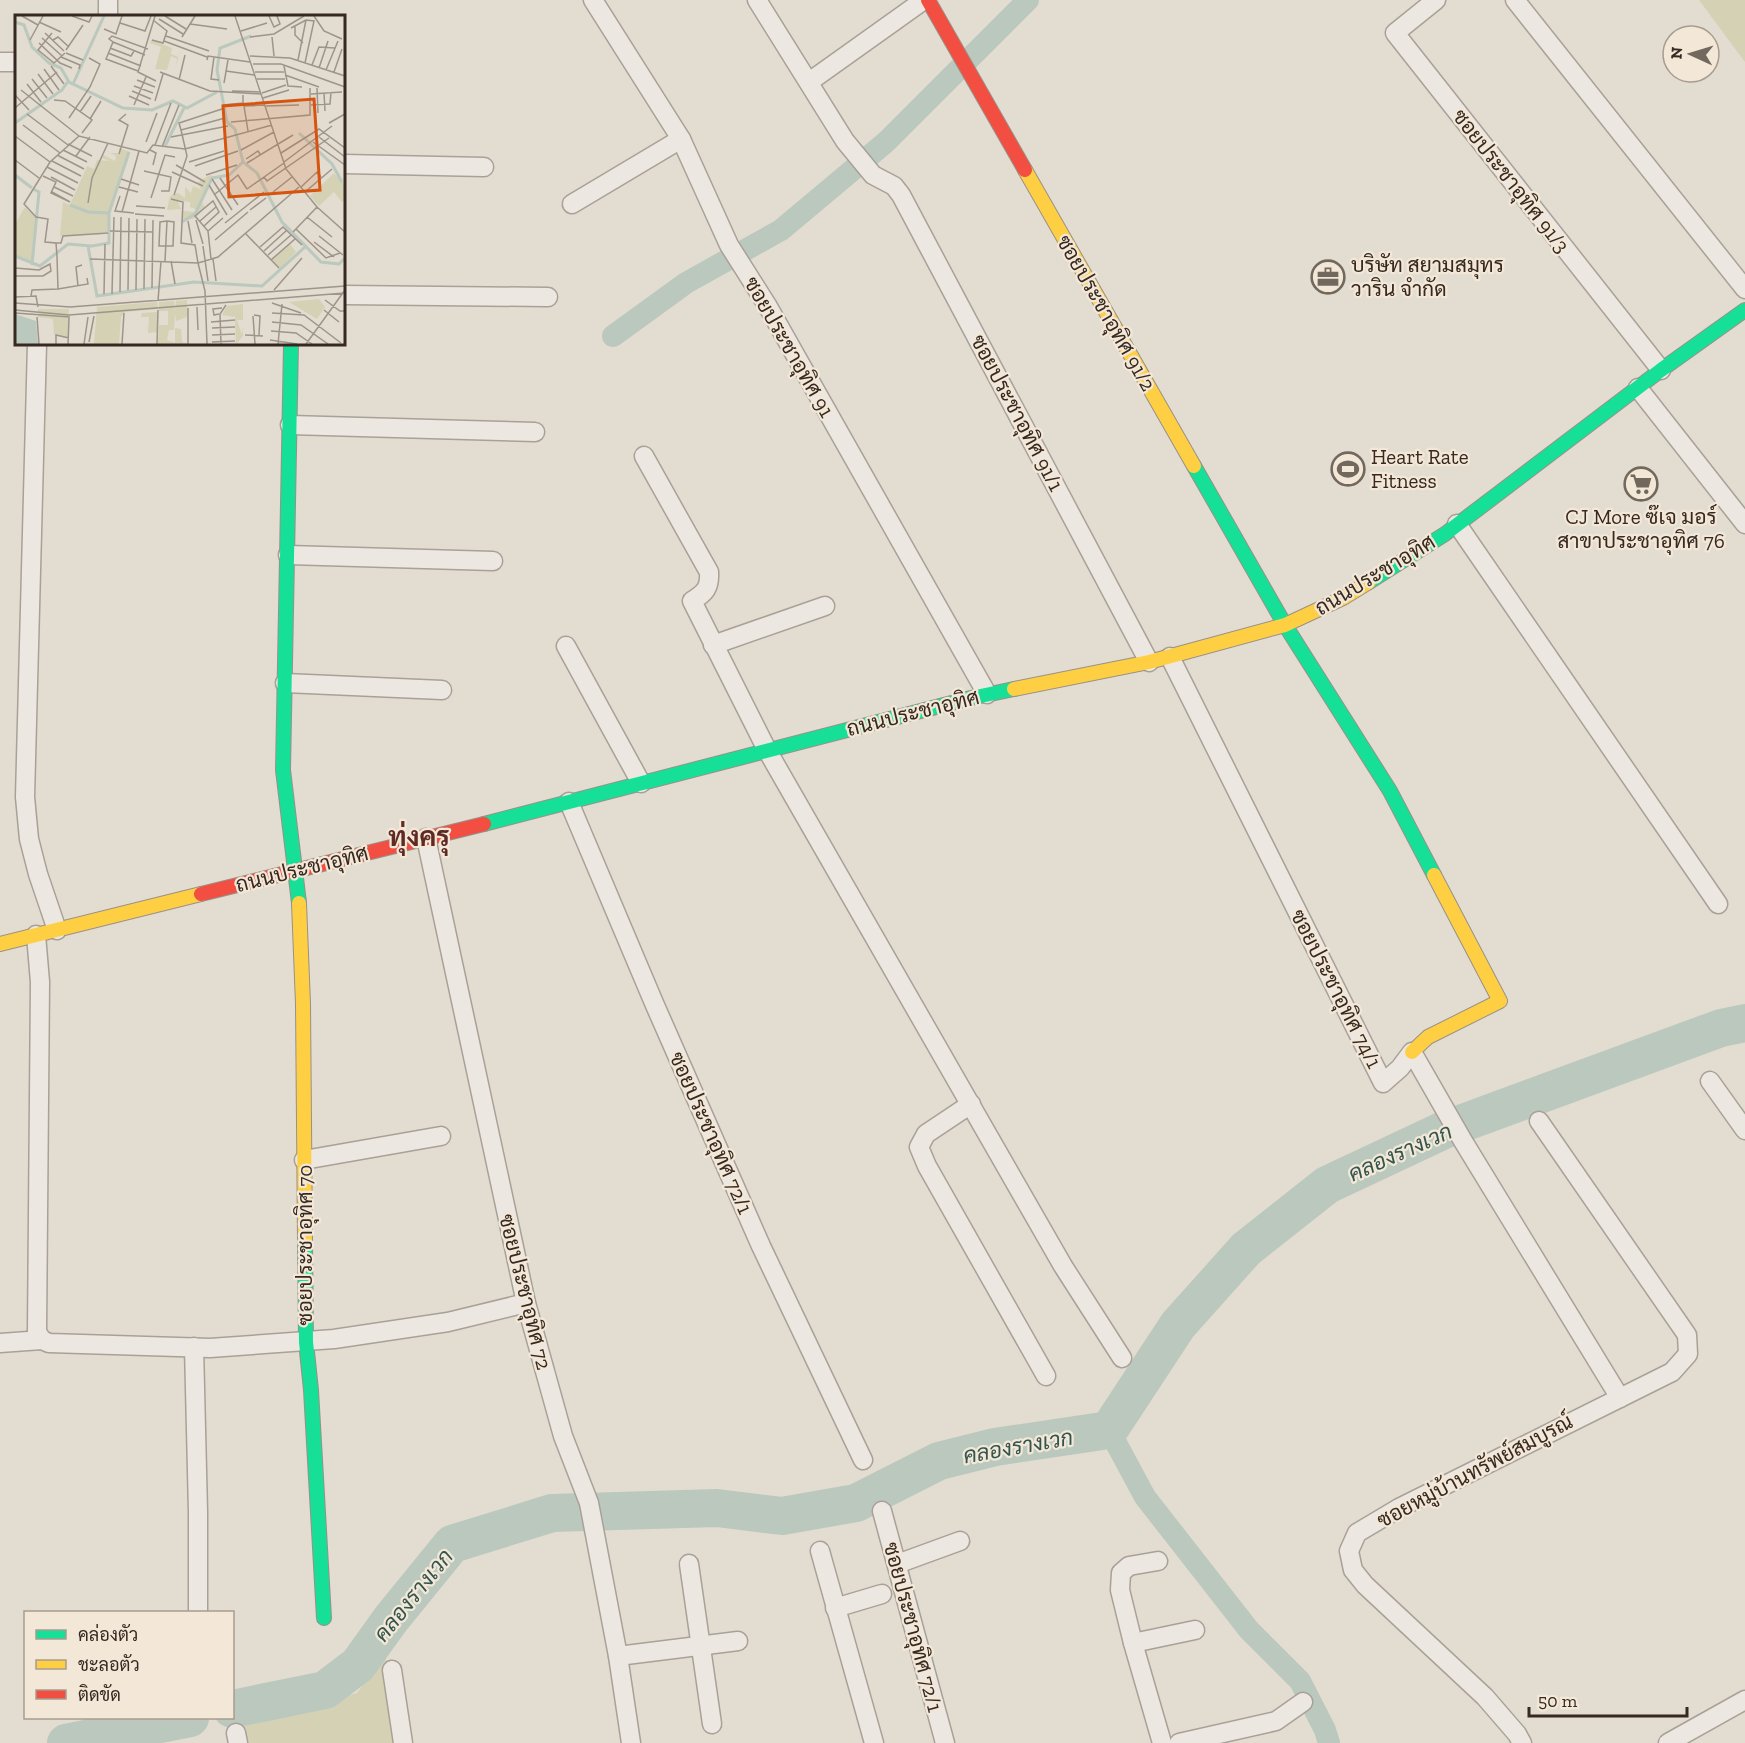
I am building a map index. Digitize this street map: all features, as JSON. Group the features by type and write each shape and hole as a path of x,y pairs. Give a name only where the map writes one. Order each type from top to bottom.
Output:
{"street":[{"name":"ซอยประชาอุทิศ 91","path":"593,0 681,139 729,245 987,694"},
{"name":"ซอยประชาอุทิศ 91/1","path":"757,0 845,141 873,175 894,186 901,195 1149,662"},
{"path":"808,82 926,0"},
{"name":"ซอยประชาอุทิศ 91/2","path":"926,0 1286,625 1390,791 1500,1001 1428,1037 1412,1052"},
{"name":"ซอยประชาอุทิศ 91/3","path":"1436,0 1395,33 1661,370"},
{"path":"1515,0 1745,290"},
{"path":"572,204 681,139"},
{"path":"345,164 484,167"},
{"path":"345,295 548,297"},
{"name":"ถนนประชาอุทิศ","path":"0,944 569,802 987,694 1149,662 1286,625 1343,598 1457,524 1661,370 1745,310"},
{"path":"37,345 25,797 29,839 57,930"},
{"name":"ซอยประชาอุทิศ 70","path":"291,345 283,770 300,909 306,1342 324,1618"},
{"path":"1638,388 1745,524"},
{"path":"290,425 535,432"},
{"path":"644,456 709,572 710,584 705,593 692,601 767,750 1063,1266 1122,1358"},
{"path":"1457,524 1718,904"},
{"path":"288,555 493,561"},
{"path":"713,645 825,606"},
{"path":"566,646 641,783"},
{"name":"ซอยประชาอุทิศ 74/1","path":"1170,657 1383,1083 1400,1068 1412,1052 1462,1141 1620,1398"},
{"path":"285,683 442,690"},
{"name":"ซอยประชาอุทิศ 72/1","path":"569,802 756,1236 863,1460"},
{"name":"ซอยประชาอุทิศ 72","path":"426,838 526,1303 563,1436 590,1503 618,1656 631,1743"},
{"path":"36,936 40,982 37,1332 42,1340"},
{"path":"1710,1081 1745,1130"},
{"path":"971,1104 926,1134 919,1147 927,1166 1046,1376"},
{"path":"1539,1121 1687,1335 1688,1354 1672,1372 1620,1398"},
{"path":"304,1160 441,1136"},
{"path":"0,1342 42,1340 49,1343 75,1345 194,1347 334,1340 448,1322 526,1303"},
{"path":"194,1347 198,1611"},
{"name":"ซอยหมู่บ้านทรัพย์สมบูรณ์","path":"1522,1743 1485,1697 1365,1586 1353,1570 1349,1551 1358,1533 1399,1508 1620,1398"},
{"name":"ซอยประชาอุทิศ 72/1","path":"882,1511 945,1743"},
{"path":"897,1564 960,1541"},
{"path":"820,1551 874,1743"},
{"path":"1158,1561 1129,1566 1121,1573 1120,1590 1162,1743"},
{"path":"689,1564 712,1724"},
{"path":"835,1608 882,1594"},
{"path":"1133,1643 1195,1630"},
{"path":"618,1656 738,1641"},
{"path":"392,1670 403,1743"},
{"path":"1668,1743 1745,1700"},
{"path":"1179,1743 1276,1721 1303,1702"}],"shaded area":[{"path":"1699,0 1745,0 1745,62 1721,30 1721,24 1717,24"},
{"path":"385,1656 398,1743 247,1743 241,1722 357,1693"}],"waterway":[{"path":"613,336 686,283 781,230 886,142 1028,0"},
{"name":"คลองรางเวก","path":"234,1709 325,1690 358,1665 391,1619 452,1544 552,1513 717,1508 782,1516 856,1503 939,1461 995,1447 1109,1430 1178,1325 1246,1249 1327,1185 1444,1130 1721,1028 1745,1023"},
{"path":"1109,1430 1145,1497 1249,1630 1300,1681 1325,1730 1329,1743"},
{"name":"คลองรางเวก","path":"66,1743 185,1719"}],"traffic: fast":[{"path":"1369,582 1445,534 1661,370 1745,310"},
{"path":"291,345 283,770 299,903"},
{"path":"1194,466 1285,625 1390,791 1434,875"},
{"path":"484,824 971,698 1014,689"},
{"path":"305,1240 306,1342 311,1390 324,1618"}],"traffic: slow":[{"path":"1025,170 1194,466"},
{"path":"1014,689 1149,662 1285,625 1343,598 1369,582"},
{"path":"1412,1052 1428,1037 1500,1001 1434,875"},
{"path":"0,944 201,894"},
{"path":"299,903 303,1004 305,1240"}],"traffic: jam":[{"path":"928,0 1025,170"},
{"path":"201,894 484,824"}],"place":[{"name":"บริษัท สยามสมุทร วาริน จำกัด","path":"1328,277"},
{"name":"Heart Rate Fitness","path":"1348,469"},
{"name":"CJ More ซ๊เจ มอร์ สาขาประชาอุทิศ 76","path":"1641,484"}],"district":[{"name":"ทุ่งครุ","path":"419,837"}]}
